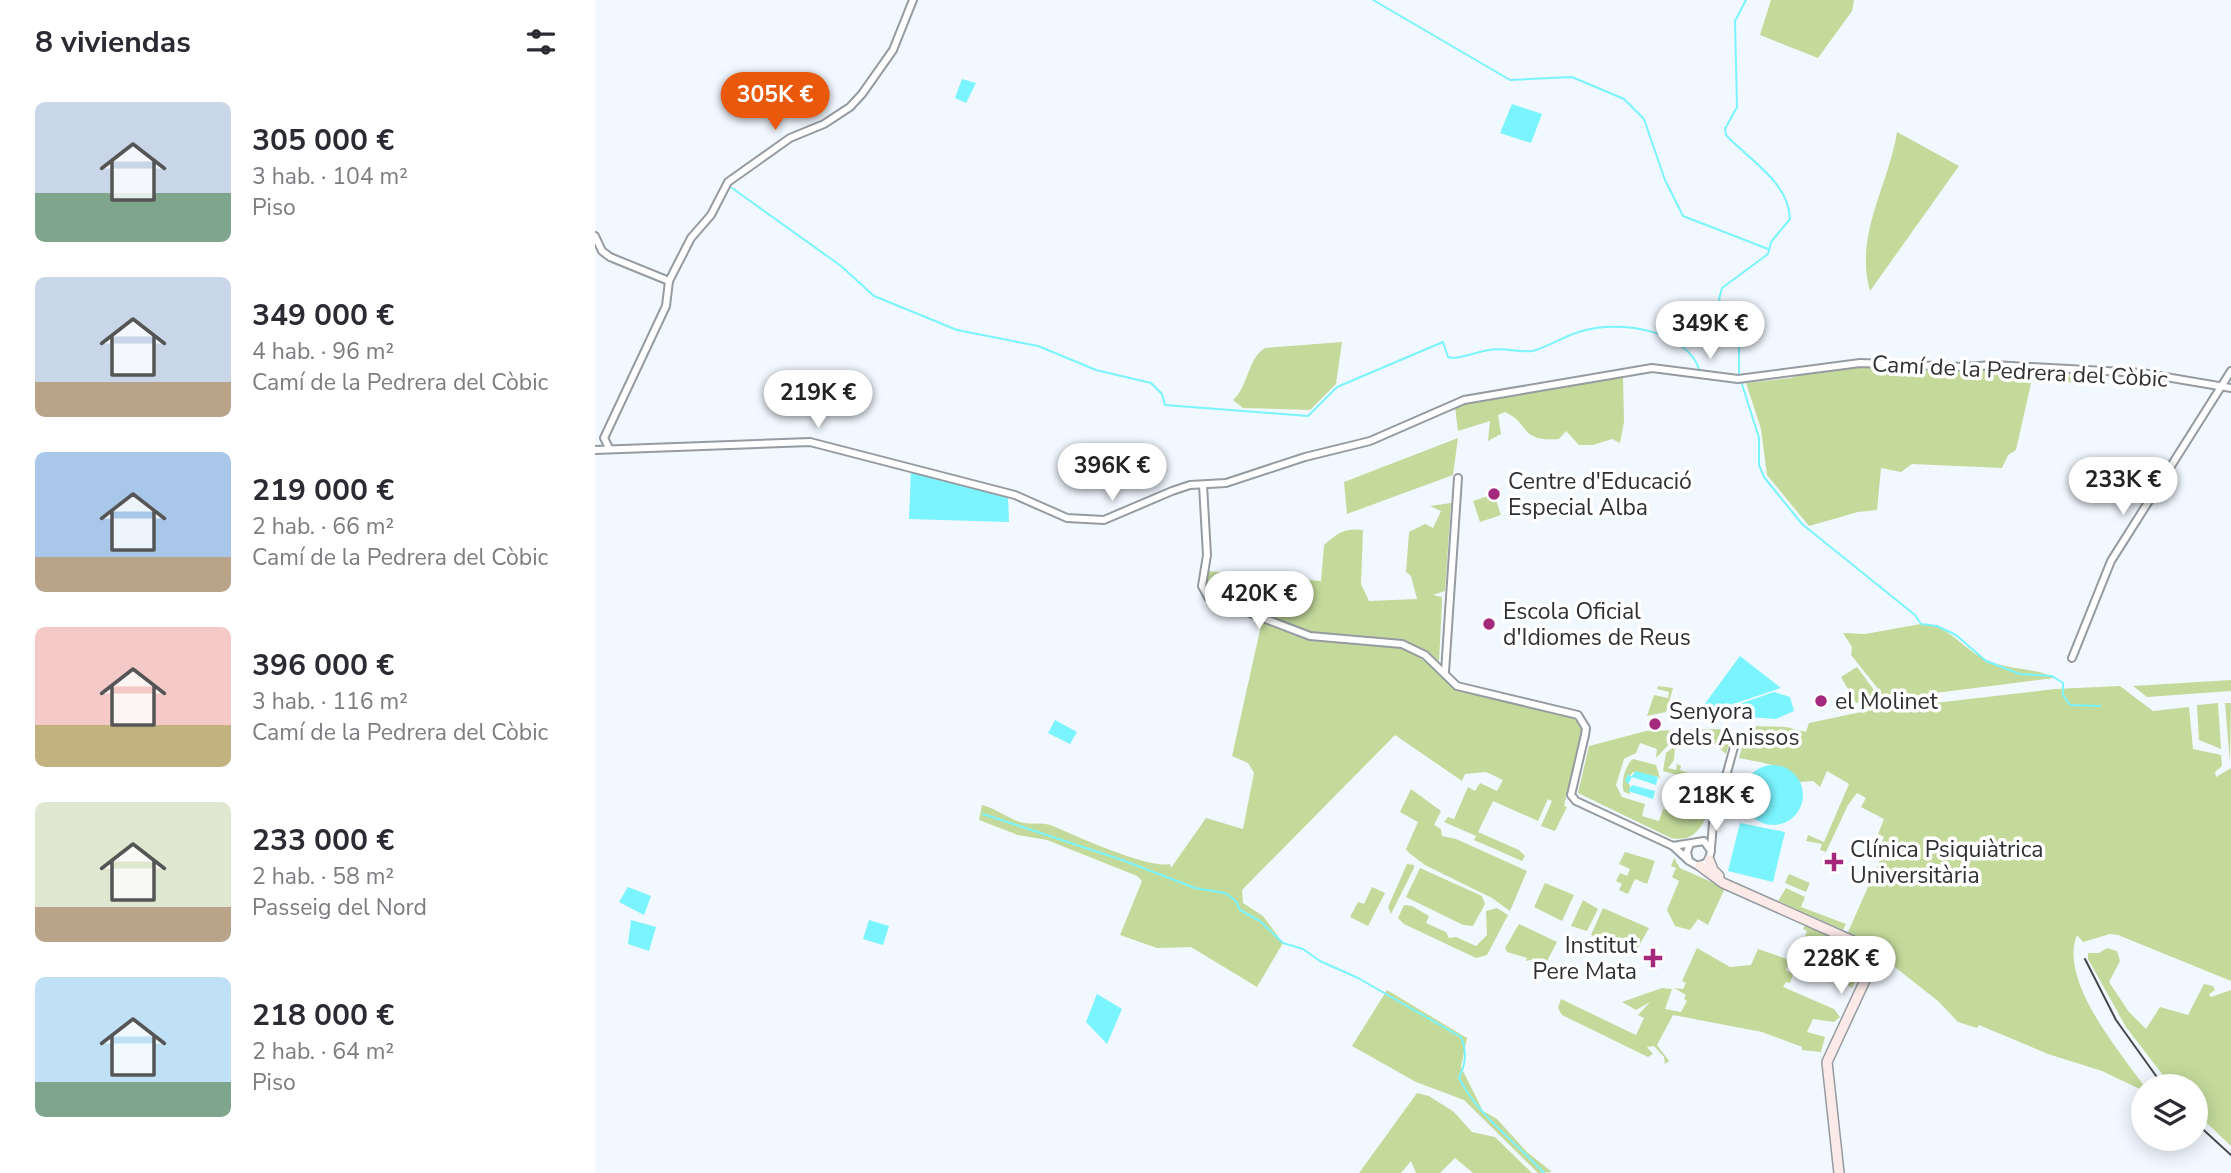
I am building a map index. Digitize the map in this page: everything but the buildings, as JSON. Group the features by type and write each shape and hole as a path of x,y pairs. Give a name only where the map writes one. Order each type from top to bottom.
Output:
{"street":[{"path":"609,448 604,438 622,405 632,374 666,306 669,281 691,238 711,215 728,182 790,138 824,124 850,107 893,50 913,0"},
{"path":"595,236 603,251 610,257 669,281"},
{"name":"Camí de la Pedrera del Còbic","path":"596,450 609,448 625,451 792,440 810,442 1014,495 1067,518 1083,521 1104,520 1173,491 1226,483 1305,457 1370,441 1464,400 1652,368 1738,379 1860,363 1964,368 1993,365 2141,373 2231,388"},
{"path":"2072,658 2111,561 2231,371"},
{"path":"1445,673 1458,478"},
{"path":"1203,485 1207,555 1202,586 1208,597 1310,636 1402,644 1425,655 1457,686 1578,715 1585,728 1585,735 1571,795 1576,801 1673,846 1711,876 1853,941 1869,955 1867,976 1827,1062 1839,1173"},
{"path":"1728,884 1713,870 1709,860 1713,823 1734,747"},
{"path":"1673,846 1700,841 1713,823"},
{"path":"1700,841 1711,848"},
{"path":"1688,860 1686,852 1690,844"},
{"path":"1700,866 1709,860"}],"green space":[{"path":"1771,0 1854,0 1852,11 1818,58 1760,35"},
{"path":"1897,132 1959,166 1870,291 1866,270 1869,230"},
{"path":"1342,342 1336,384 1310,410 1243,408 1233,400 1242,388 1255,359 1265,348"},
{"path":"1880,366 1955,371 1995,368 2075,375 2076,383 2036,379 2031,383 2016,450 2008,455 2002,468 1912,464 1901,472 1881,468 1877,510 1858,512 1809,526 1767,475 1761,429 1746,383 1790,378 1830,368"},
{"path":"1623,376 1624,422 1620,443 1612,439 1593,445 1579,445 1566,431 1559,439 1537,438 1505,412 1498,415 1501,434 1488,441 1490,421 1458,431 1455,407 1494,396"},
{"path":"1458,438 1453,475 1347,514 1344,482"},
{"path":"1494,494 1501,515 1480,522 1473,501"},
{"path":"1451,503 1445,591 1433,595 1442,597 1439,661 1402,639 1309,633 1211,596 1204,588 1208,571 1321,581 1324,545 1342,532 1363,530 1361,584 1369,601 1417,599 1411,576 1406,572 1409,532 1425,524 1433,528 1441,511 1430,506"},
{"path":"1262,621 1320,640 1392,645 1412,651 1460,691 1568,716 1575,719 1582,731 1564,806 1567,807 1555,831 1541,826 1552,801 1548,799 1538,821 1493,801 1478,832 1519,850 1525,856 1522,861 1474,840 1476,836 1444,822 1448,817 1454,819 1468,787 1475,791 1480,783 1497,791 1503,780 1486,772 1465,774 1462,781 1395,735 1242,890 1243,903 1263,916 1283,943 1257,987 1191,947 1157,948 1120,935 1142,881 1137,876 1047,840 1018,835 979,820 982,805 1017,821 1053,826 1112,851 1146,862 1170,864 1171,868 1206,818 1243,829 1254,773 1248,763 1232,756"},
{"path":"1921,624 1940,628 1987,660 2054,678 1856,703 1841,677 1857,667 1877,694 1879,690 1851,655 1852,647 1843,633 1865,634"},
{"path":"2231,680 2231,691 2147,697 2133,686"},
{"path":"1658,686 1673,688 1666,712 1647,716 1654,695 1668,698 1669,692 1657,689"},
{"path":"2120,686 2153,711 2189,707 2193,749 2221,755 2222,766 2215,772 2216,777 2231,768 2231,981 2118,935 2110,934 2083,942 2077,935 2073,953 2076,973 2094,1015 2136,1074 2131,1074 2131,1085 2102,1071 2048,1054 1979,1025 1977,1028 1958,1022 1938,1001 1877,953 1867,951 1848,932 1884,851 1879,848 1884,837 1878,834 1884,819 1861,807 1866,798 1857,793 1848,805 1826,852 1820,850 1822,844 1806,841 1808,835 1824,842 1849,784 1827,771 1820,787 1813,781 1800,782 1780,768 1739,758 1748,726 1786,727 1806,732 1809,723 1866,711 2055,689"},
{"path":"2218,703 2221,749 2199,740 2197,705"},
{"path":"2225,703 2231,703 2230,763"},
{"path":"1720,729 1730,741 1726,754 1708,738 1692,741 1674,739 1656,758 1657,749 1640,743 1636,753 1624,759 1616,785 1622,797 1645,804 1642,816 1659,821 1663,809 1700,816 1716,785 1703,823 1691,836 1671,838 1578,793 1589,746 1646,731"},
{"path":"1675,746 1674,760 1668,768 1676,770 1677,764 1681,766 1680,770 1710,781 1702,782 1663,771 1666,753"},
{"path":"1633,759 1656,765 1661,781 1659,777 1633,772 1626,781 1630,785 1630,794 1624,792 1624,774"},
{"path":"1411,789 1441,811 1434,825 1441,829 1442,836 1456,839 1527,871 1510,911 1492,898 1425,865 1408,852 1406,849 1418,822 1400,812"},
{"path":"1625,852 1655,861 1647,884 1635,879 1628,894 1619,890 1622,884 1616,881 1620,873 1627,876 1630,869 1619,864"},
{"path":"1674,858 1680,868 1725,888 1708,925 1698,919 1690,930 1675,926 1667,910 1679,881 1672,877 1676,868 1671,866"},
{"path":"1407,864 1414,865 1414,868 1391,914 1388,907"},
{"path":"1420,868 1482,896 1485,904 1473,926 1463,925 1406,897"},
{"path":"1789,874 1810,883 1806,892 1785,883"},
{"path":"1545,883 1574,895 1562,921 1534,907"},
{"path":"1372,887 1385,893 1368,926 1350,917 1358,902 1364,904"},
{"path":"1786,888 1805,897 1801,907 1846,924 1843,930 1778,901"},
{"path":"1583,900 1598,909 1587,931 1571,926"},
{"path":"1404,905 1412,906 1429,916 1426,923 1446,932 1449,938 1456,937 1476,946 1487,935 1486,911 1497,908 1508,915 1487,955 1476,958 1404,924 1398,918"},
{"path":"1603,908 1649,928 1634,955 1591,935"},
{"path":"1519,924 1557,942 1545,965 1540,967 1530,960 1526,961 1527,958 1507,952 1505,948"},
{"path":"1805,925 1831,936 1842,949 1844,946 1861,955 1862,967 1852,988 1828,972 1834,953 1832,951 1818,975 1798,967 1799,962 1794,960 1807,931 1803,929"},
{"path":"1697,948 1730,967 1751,965 1758,949 1790,960 1786,970 1793,974 1790,983 1786,982 1783,987 1834,1009 1840,1017 1834,1022 1813,1019 1807,1032 1825,1037 1821,1052 1802,1050 1802,1047 1762,1032 1673,1015 1657,1045 1669,1061 1665,1064 1664,1057 1654,1046 1647,1047 1653,1054 1648,1057 1562,1015 1558,1008 1561,999 1636,1035 1644,1018 1638,1015 1650,1002 1636,1010 1622,1002 1662,988 1672,989 1665,1009 1681,1012 1687,1001 1684,999 1686,995 1674,988 1683,989 1686,983 1682,981"},
{"path":"2107,948 2117,951 2120,961 2109,982 2129,1012 2146,1029 2160,1007 2188,1015 2204,984 2213,986 2215,990 2209,994 2211,997 2231,990 2231,1146 2208,1124 2208,1074 2162,1074 2126,1027 2088,959 2088,953 2099,953"},
{"path":"1387,990 1467,1038 1461,1067 1483,1111 1497,1119 1527,1152 1552,1172 1538,1173 1464,1100 1416,1082 1352,1046"},
{"path":"1417,1093 1429,1096 1454,1112 1472,1132 1495,1137 1532,1173 1473,1173 1455,1158 1440,1173 1416,1173 1411,1161 1401,1173 1359,1173"}],"water":[{"path":"962,79 976,83 966,103 955,98"},
{"path":"1512,104 1542,114 1531,143 1500,133"},
{"path":"911,471 1008,497 1009,522 909,519"},
{"path":"1740,656 1781,688 1707,713 1701,709"},
{"path":"1774,692 1790,697 1794,711 1776,719 1710,714"},
{"path":"1055,720 1077,732 1070,744 1048,733"},
{"path":"1773,765 1794,774 1803,795 1794,816 1773,825 1752,816 1743,795 1752,774"},
{"path":"1636,771 1658,777 1656,785 1632,777 1628,784 1625,781 1628,774 1631,777"},
{"path":"1632,785 1655,791 1653,799 1628,791"},
{"path":"1740,823 1785,832 1773,882 1728,871"},
{"path":"628,887 651,896 644,915 619,902"},
{"path":"631,920 656,927 649,951 628,944"},
{"path":"869,920 889,926 883,945 863,939"},
{"path":"1097,994 1122,1009 1107,1044 1086,1022"}],"waterway":[{"path":"1373,0 1510,80 1572,77 1624,99 1644,119 1665,180 1683,216 1768,249"},
{"path":"1739,376 1739,343 1719,299 1722,288 1768,254 1771,242 1790,219 1788,206 1775,182 1726,135 1725,129 1737,107 1735,21 1746,0"},
{"path":"732,188 841,266 874,296 957,330 1038,346 1096,370 1151,383 1162,394 1165,405 1308,416 1337,387 1443,342 1448,357 1453,358 1494,349 1532,351 1582,331 1614,327 1650,331 1666,337 1681,345 1700,371 1730,375"},
{"path":"1741,381 1759,438 1759,465 1764,477 1802,524 1915,615 1921,624 1937,626 1956,635 1986,661 2020,674 2052,676 2063,683 2063,695 2070,705 2100,706"},
{"path":"983,814 1122,860 1195,888 1225,893 1236,901 1240,910 1260,921 1283,943 1303,949 1320,961 1358,978 1461,1037 1465,1058 1459,1078 1467,1092 1487,1117 1544,1173"}],"railway":[{"path":"2085,959 2116,1020 2155,1074"},
{"path":"2208,1134 2231,1155"}],"place":[{"name":"Centre d'Educació Especial Alba","path":"1494,494"},
{"name":"Escola Oficial d'Idiomes de Reus","path":"1489,624"},
{"name":"el Molinet","path":"1821,701"},
{"name":"Senyora dels Anissos","path":"1655,724"},
{"name":"Clínica Psiquiàtrica Universitària","path":"1834,862"},
{"name":"Institut Pere Mata","path":"1653,958"}]}
